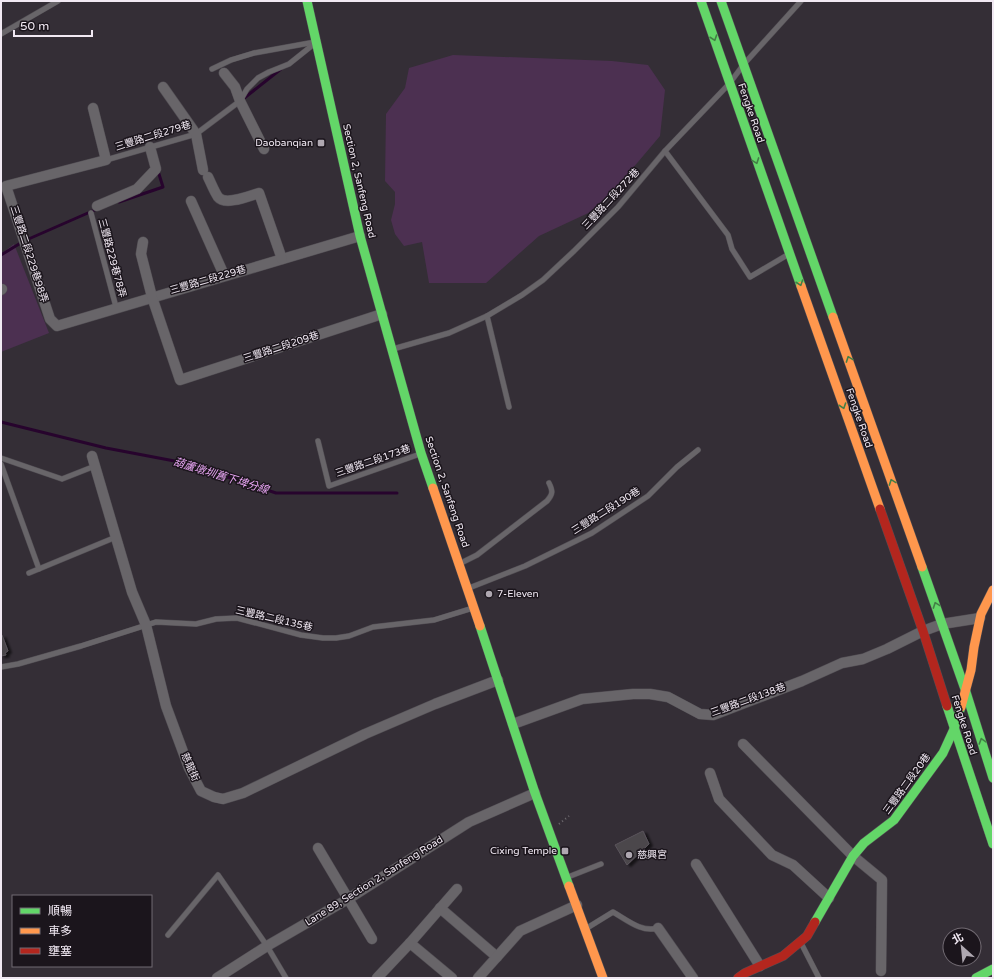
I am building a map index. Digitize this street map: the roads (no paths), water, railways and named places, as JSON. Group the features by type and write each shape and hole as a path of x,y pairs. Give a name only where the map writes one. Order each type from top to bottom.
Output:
{"street":[{"name":"Section 2, Sanfeng Road","path":"307,1 360,236 421,453 460,564 535,793 578,905 603,978"},
{"name":"Fengke Road","path":"701,1 922,631 993,844"},
{"name":"Fengke Road","path":"721,1 966,692 993,778"},
{"path":"224,74 235,87 240,101 264,149"},
{"path":"163,87 196,134 206,173 218,196 222,200 228,202 259,193 282,260"},
{"path":"93,108 106,160"},
{"path":"94,209 137,189 156,169 150,147"},
{"name":"三豐路二段229巷98弄","path":"57,326 50,320 6,186 106,160"},
{"path":"191,201 224,275"},
{"name":"三豐路二段229巷","path":"57,326 116,307 224,275 282,260 360,236"},
{"path":"143,242 141,254 152,297"},
{"name":"三豐路二段209巷","path":"152,297 180,380 382,314"},
{"name":"慈龍街","path":"93,461 132,592 146,625 166,706 189,768 201,791 223,799 243,793 365,734 435,704 498,680"},
{"name":"三豐路二段20巷","path":"738,978 783,956 807,936 853,856 864,843 894,820 943,753 954,730 966,692 980,618 993,590"},
{"name":"三豐路二段138巷","path":"513,724 582,699 633,694 650,694 668,697 700,714 713,715 802,681 842,663 863,658 887,649 922,631 942,624 980,618"},
{"path":"743,744 853,856 882,880 881,971"},
{"path":"710,773 719,799 772,855 793,866 828,898"},
{"name":"Lane 89, Section 2, Sanfeng Road","path":"217,978 348,899 469,822 535,793"},
{"path":"318,848 372,939"},
{"path":"696,864 760,966"},
{"path":"377,978 410,943 457,888"},
{"path":"478,978 520,931 578,905"},
{"path":"440,908 497,956"},
{"path":"658,928 693,978"},
{"path":"410,943 452,978"},
{"path":"976,978 993,969"}],"lane":[{"path":"1,34 58,1"},
{"name":"三豐路二段272巷","path":"392,350 449,333 488,316 543,280 618,207 666,152 729,84 744,64 801,1"},
{"path":"212,69 231,60 254,53 316,42"},
{"name":"三豐路二段279巷","path":"106,160 196,134 240,101 246,89 258,78 290,64 316,42"},
{"path":"666,152 728,235 732,249 750,277 789,254"},
{"name":"三豐路229巷78弄","path":"94,209 116,307"},
{"path":"488,316 509,407"},
{"name":"三豐路二段173巷","path":"318,441 328,486 421,453"},
{"name":"三豐路二段190巷","path":"468,588 526,566 592,533 648,496 677,467 698,450"},
{"path":"1,458 62,479 93,461"},
{"path":"1,464 39,569"},
{"path":"460,564 477,555 547,501 552,496 553,492 549,483"},
{"path":"29,573 116,537"},
{"name":"三豐路二段135巷","path":"1,667 18,664 146,625 162,622 196,624 216,619 237,618 301,635 336,638 349,636 373,628 434,620 474,608"},
{"path":"567,877 601,864"},
{"path":"168,935 218,875 268,946 286,978"},
{"path":"586,929 614,912 640,927 651,930 658,928"},
{"path":"800,943 819,978"}],"waterway":[{"path":"243,99 281,69"},
{"path":"119,202 163,187 158,171"},
{"path":"1,255 24,241 97,209"},
{"name":"葫蘆墩圳舊下埤分線","path":"1,422 106,448 185,463 276,493 397,493"}],"place":[{"name":"Daobanqian","path":"321,143"},
{"name":"7-Eleven","path":"489,594"},
{"name":"Cixing Temple","path":"565,851"},
{"name":"慈興宮","path":"629,855"}]}
